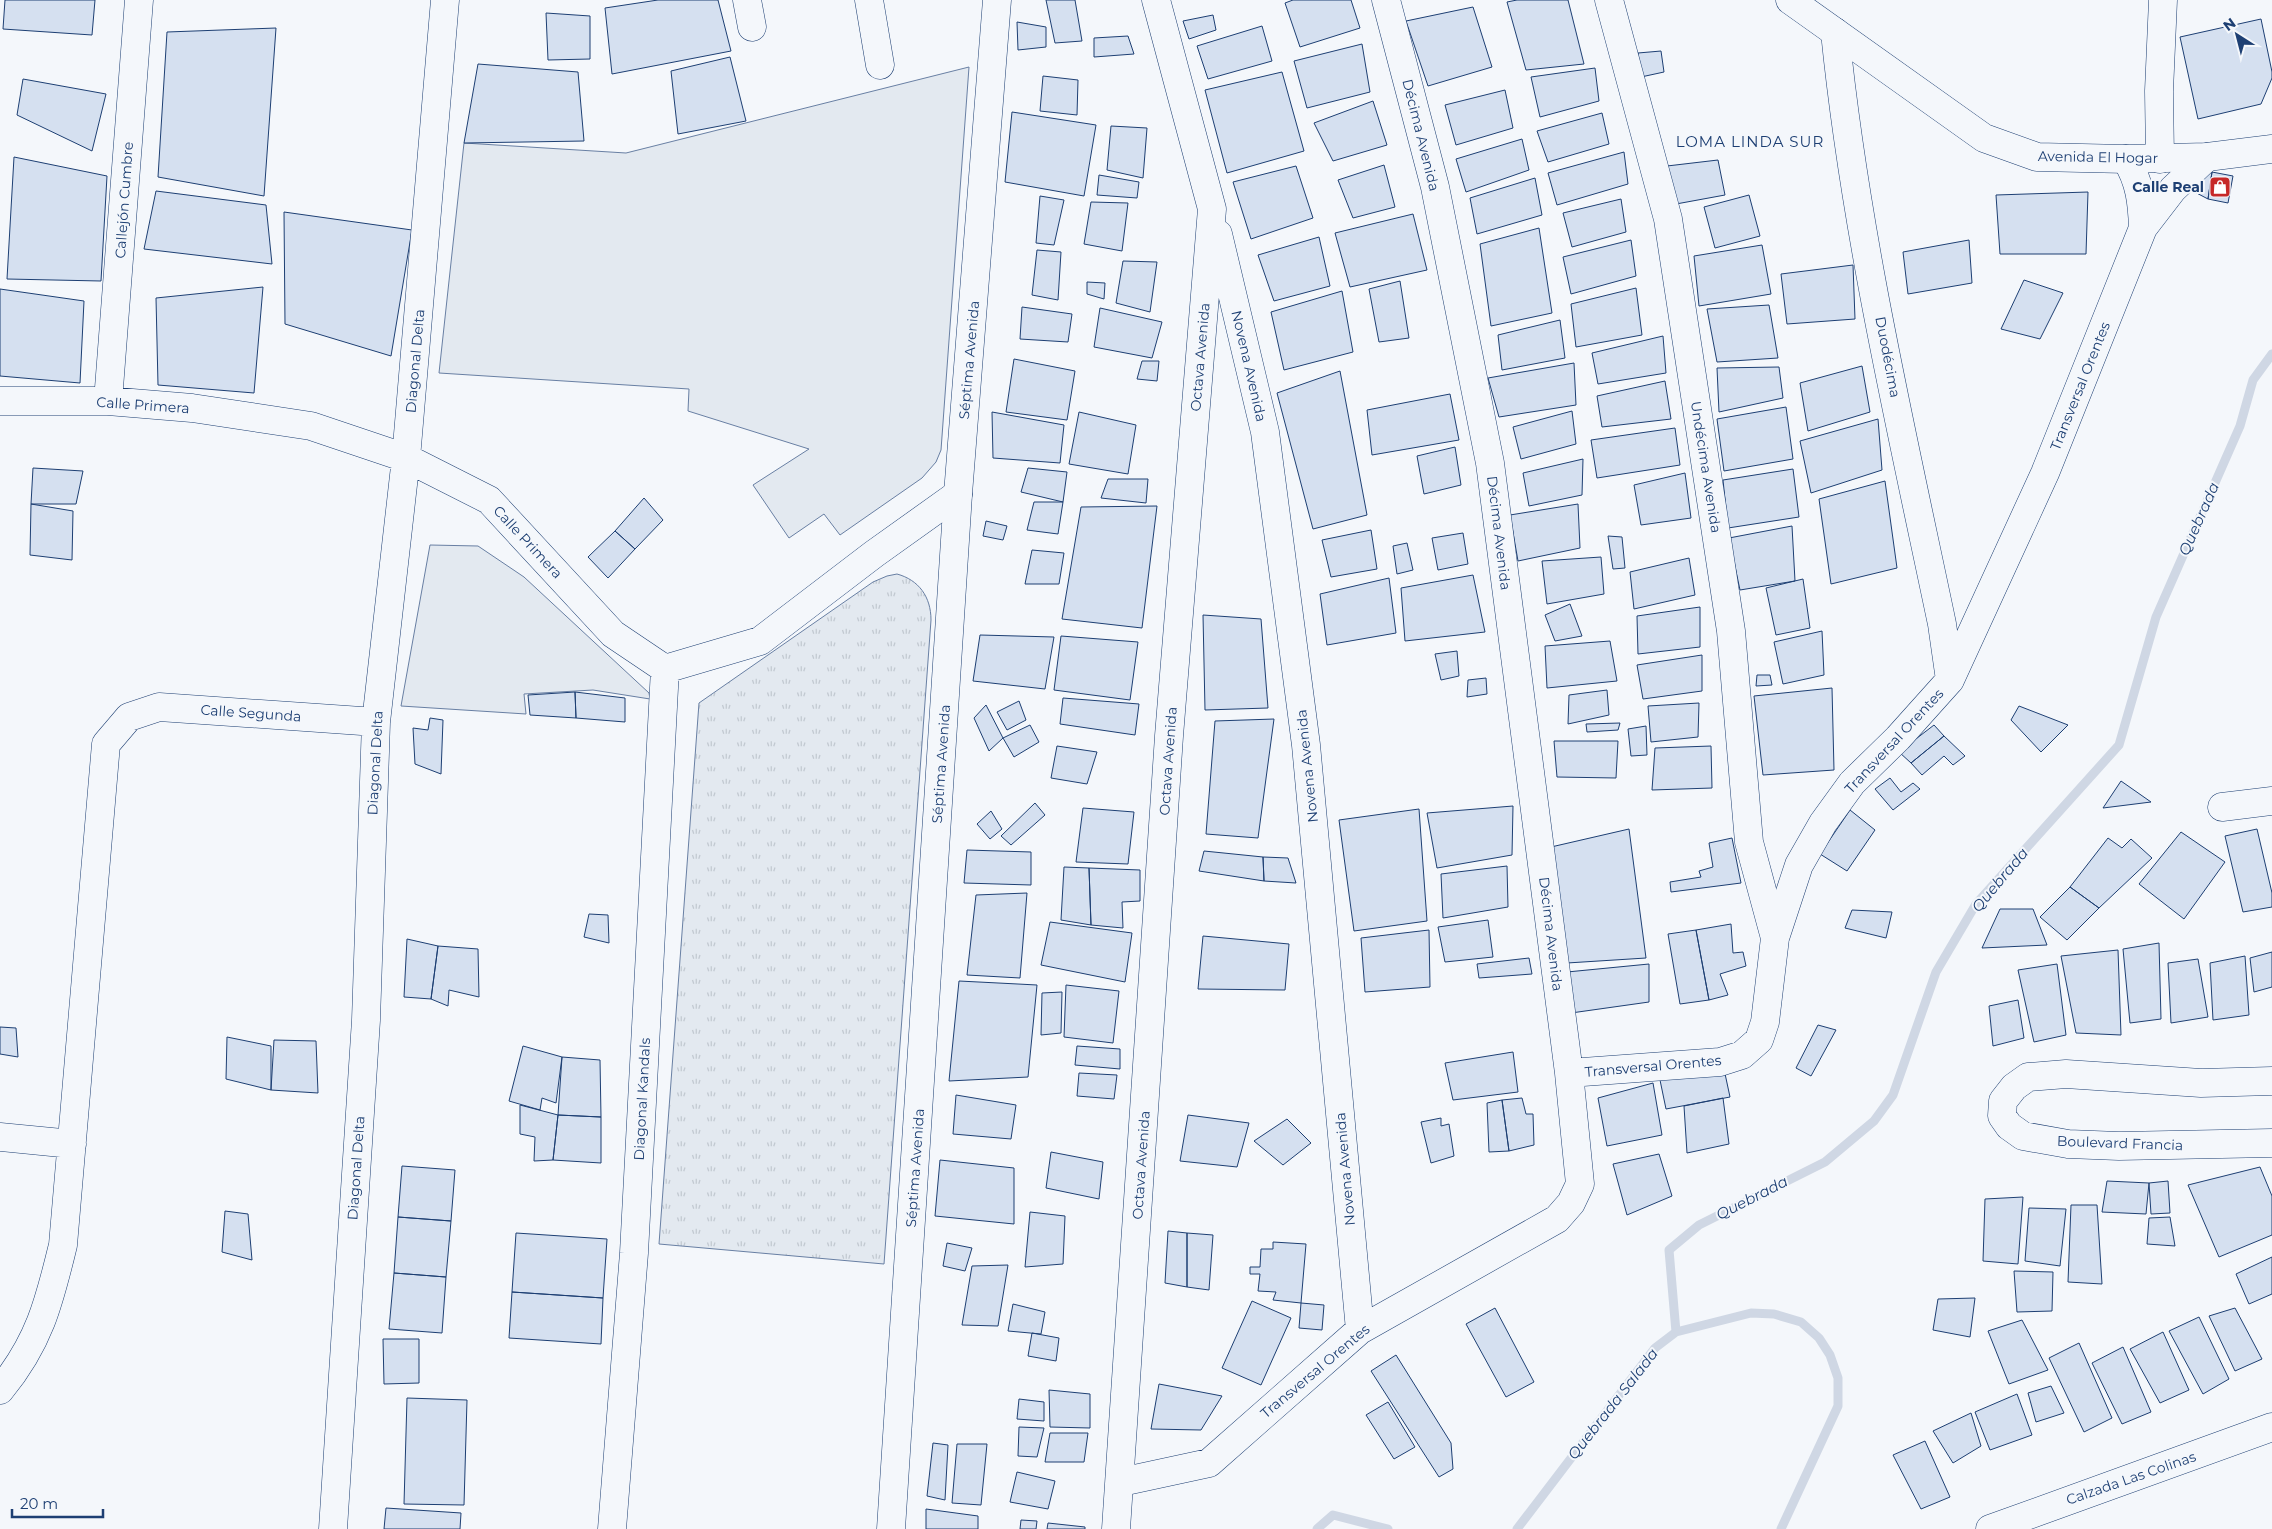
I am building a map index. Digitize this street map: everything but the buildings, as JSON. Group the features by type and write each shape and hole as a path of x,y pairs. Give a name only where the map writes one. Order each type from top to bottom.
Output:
{"street":[{"name":"Callejón Cumbre","path":"108,401 139,0"},
{"name":"Diagonal Delta","path":"333,1529 366,1020 376,722 406,458 445,0"},
{"path":"747,0 752,27"},
{"path":"869,0 880,65"},
{"name":"Séptima Avenida","path":"891,1529 958,494 997,0"},
{"name":"Octava Avenida","path":"1116,1529 1121,1482 1169,736 1212,209 1156,0"},
{"name":"Décima Avenida","path":"1386,0 1435,187 1490,463 1569,1073"},
{"name":"Undécima Avenida","path":"1609,0 1668,219 1731,631 1749,842 1774,938"},
{"name":"Avenida El Hogar","path":"1790,0 1984,138 2037,157 2160,159 2207,157 2272,149"},
{"path":"2160,159 2159,91 2163,0"},
{"name":"Duodécima","path":"1835,32 1842,107 1858,207 1942,624 1950,680"},
{"name":"Transversal Orentes","path":"1121,1482 1209,1463 1360,1330 1557,1219 1571,1203 1580,1184 1569,1073 1720,1062 1742,1055 1759,1040 1765,1022 1774,938 1800,865 1823,823 1852,783 1898,738 1950,680 2044,473 2143,228 2173,189 2207,157"},
{"name":"Transversal Orentes","path":"2126,159 2134,173 2142,196 2143,228"},
{"name":"Novena Avenida","path":"1212,209 1264,432 1288,608 1307,755 1360,1330"},
{"name":"Calle Primera","path":"0,401 108,401 192,408 311,426 406,458 489,500 613,634 665,669"},
{"path":"665,669 760,641 874,554 958,494"},
{"name":"Diagonal Kandals","path":"612,1529 634,1253 665,669"},
{"name":"Calle Segunda","path":"72,1144 106,744 129,717 159,708 376,722"},
{"path":"2222,807 2272,801"},
{"name":"Boulevard Francia","path":"2272,1081 2201,1083 2066,1074 2028,1077 2002,1101 2002,1116 2009,1126 2023,1136 2068,1144 2119,1146 2272,1143"},
{"path":"0,1136 72,1144 63,1245 48,1307 30,1349 0,1390"},
{"name":"Calzada Las Colinas","path":"1990,1529 2272,1427"}],"green space":[{"path":"969,67 941,450 936,462 922,478 840,535 824,514 789,538 753,485 809,449 688,411 689,389 439,373 464,143 626,153"},
{"path":"430,545 478,546 524,577 649,693 650,699 593,690 524,694 526,714 401,706"},
{"path":"897,574 912,580 922,591 929,604 931,620 884,1264 659,1244 699,703 873,582"}],"waterway":[{"name":"Quebrada","path":"1676,1332 1669,1250 1699,1225 1825,1162 1874,1121 1893,1095 1936,972 1976,904 2119,745 2156,617 2240,426 2253,380 2272,354"},
{"name":"Quebrada Salada","path":"1517,1529 1655,1348 1676,1332 1751,1313 1774,1314 1801,1322 1819,1338 1830,1355 1838,1378 1838,1406 1781,1529"},
{"name":"Quebrada Salada","path":"1317,1529 1333,1515 1388,1529"}],"place":[{"name":"Calle Real","path":"2220,187"}],"district":[{"name":"LOMA LINDA SUR","path":"1750,142"}]}
